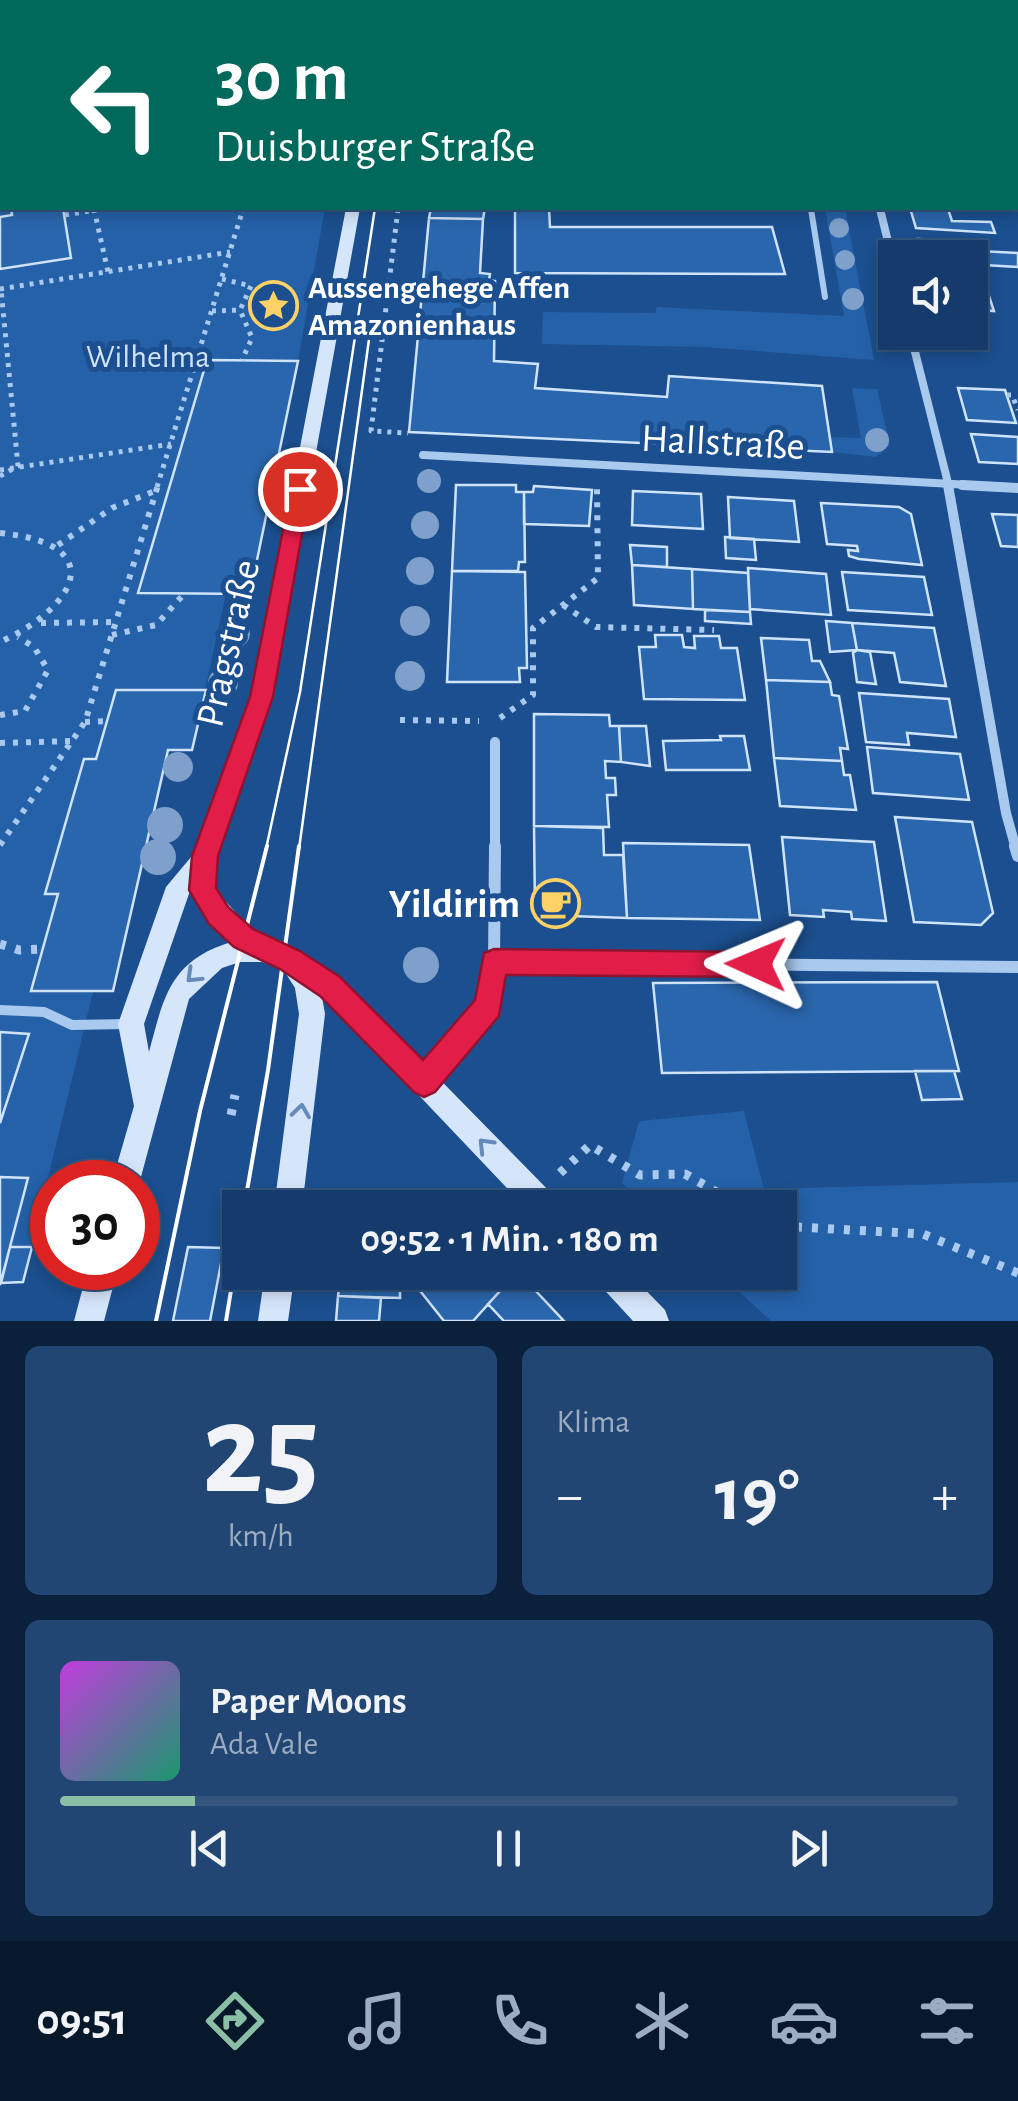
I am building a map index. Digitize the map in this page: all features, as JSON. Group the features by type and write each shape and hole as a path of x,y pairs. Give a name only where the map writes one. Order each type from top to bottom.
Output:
{"main road":[{"name":"Pragstraße","path":"354,210 262,697 205,856 203,890 208,904 243,938 286,958 343,998 528,1190"},
{"name":"Pragstraße","path":"132,1160 145,1106 131,1024 178,887 205,856"},
{"path":"145,1106 178,992 186,982 214,959 232,952 262,951 286,958 306,984 312,1014 290,1190"},
{"path":"89,1321 97,1290"},
{"path":"273,1321 277,1290"},
{"path":"625,1290 654,1321"}],"street":[{"path":"880,210 888,240"},
{"path":"914,350 948,484 1006,813 1018,856"},
{"name":"Hallstraße","path":"424,456 1018,488"},
{"path":"424,1082 489,1006 494,962 495,742"},
{"path":"494,962 1018,967"}],"lane":[{"path":"812,210 825,297"},
{"path":"0,1010 44,1012 72,1025 131,1024"}],"path":[{"path":"65,215 90,210"},
{"path":"95,210 108,272"},
{"path":"0,845 85,722 242,210"},
{"path":"398,210 371,431 408,433"},
{"path":"18,466 0,289 230,252"},
{"path":"222,279 251,286 240,310 252,338 242,360"},
{"path":"212,311 240,310"},
{"path":"1007,394 1012,395 1016,412"},
{"path":"0,473 18,466 171,444"},
{"path":"400,720 495,721 533,695 533,628 598,578 597,463"},
{"path":"58,546 112,508 156,491"},
{"path":"0,534 42,537 58,546 68,558 72,574 58,608 40,624 0,642"},
{"path":"112,635 156,625 184,594"},
{"path":"563,605 596,627 714,630"},
{"path":"40,624 116,622"},
{"path":"0,715 25,712 48,670 34,646 17,636"},
{"path":"85,722 107,720"},
{"path":"495,721 495,742"},
{"path":"0,743 71,742"},
{"path":"0,944 20,950 43,950"},
{"path":"230,1116 235,1095"},
{"path":"551,1190 590,1145 640,1175 685,1174 713,1190"},
{"path":"797,1227 923,1234 1018,1273"}],"green space":[{"name":"Wilhelma","path":"0,210 325,210 250,594 226,594 192,750 168,750 113,991 94,991 92,996 52,1160 30,1160 30,1253 23,1282 0,1285"},
{"path":"825,210 845,210 874,360 704,347 542,344 543,312 655,313 657,307 844,316"},
{"path":"852,388 877,389 890,445 876,457 832,452 830,437 861,438"},
{"path":"744,1111 764,1189 1018,1182 1018,1321 771,1321 737,1290 797,1290 797,1190 630,1190 622,1183 639,1121"}],"building":[{"path":"11,210 63,210 71,258 0,269 0,217 12,215"},
{"path":"431,210 485,210 483,219 429,218"},
{"path":"515,210 549,210 550,227 772,227 785,274 515,273"},
{"path":"911,210 948,210 952,221 991,222 995,233 916,228"},
{"path":"429,218 483,219 480,273 490,274 489,280 495,281 494,361 538,364 535,388 667,397 669,376 822,386 832,452 409,432"},
{"path":"988,251 1018,253 1018,267 988,265"},
{"path":"207,360 298,361 250,594 138,593"},
{"path":"958,388 1005,390 1016,423 967,420"},
{"path":"971,434 1018,437 1018,464 979,462"},
{"path":"456,485 516,485 516,492 524,492 525,562 519,562 518,571 452,571"},
{"path":"534,486 592,490 589,526 524,524 524,492 533,492"},
{"path":"633,491 701,494 703,529 632,525"},
{"path":"728,497 794,501 799,542 730,538"},
{"path":"821,503 899,507 911,514 922,565 859,559 849,556 848,550 858,551 857,546 827,544"},
{"path":"992,514 1018,515 1018,547 1001,546"},
{"path":"725,537 754,539 756,560 726,558"},
{"path":"630,545 667,547 667,567 632,565"},
{"path":"632,565 692,569 693,609 634,605"},
{"path":"748,568 826,574 831,615 750,609"},
{"path":"692,569 748,573 750,612 693,609"},
{"path":"452,571 525,572 527,668 519,668 520,682 447,682"},
{"path":"842,572 924,577 932,615 848,610"},
{"path":"705,610 750,612 751,624 705,621"},
{"path":"826,621 852,623 857,650 830,652"},
{"path":"852,623 934,628 946,686 900,682 894,653 857,650"},
{"path":"655,635 682,635 684,647 695,648 694,636 719,636 721,648 737,648 745,700 644,699 639,647 656,647"},
{"path":"761,638 809,640 812,661 820,661 830,682 766,680"},
{"path":"870,652 876,684 857,682 853,653"},
{"path":"766,680 830,682 832,695 839,696 848,749 840,748 842,761 774,758"},
{"path":"116,690 206,690 192,750 168,750 113,991 31,991 58,894 45,894 84,759 96,759"},
{"path":"859,693 949,699 956,737 907,733 909,745 866,742"},
{"path":"534,714 609,715 610,726 619,726 621,762 605,761 606,778 615,778 616,795 607,795 609,827 534,826"},
{"path":"619,726 646,726 650,766 621,762"},
{"path":"720,736 744,736 750,770 666,770 663,741 721,740"},
{"path":"867,747 960,754 969,800 873,793"},
{"path":"774,758 842,761 844,775 850,775 856,810 780,806"},
{"path":"895,817 972,822 993,913 981,925 914,922"},
{"path":"534,826 603,828 604,855 623,855 627,918 542,915 535,910"},
{"path":"782,837 874,842 886,921 852,919 851,912 823,910 824,917 790,915"},
{"path":"623,843 749,845 760,920 627,918"},
{"path":"937,982 959,1071 662,1073 653,983"},
{"path":"0,1032 29,1034 0,1123"},
{"path":"915,1071 954,1071 962,1099 922,1100"},
{"path":"0,1177 28,1178 0,1285"},
{"path":"10,1247 30,1247 23,1282 1,1283"},
{"path":"188,1247 222,1248 210,1321 173,1321"},
{"path":"339,1290 400,1290 400,1298 338,1296"},
{"path":"419,1290 501,1290 473,1321 444,1321"},
{"path":"501,1290 535,1290 564,1321 504,1321 488,1304"},
{"path":"338,1296 381,1298 379,1321 336,1321"}],"tram line":[{"path":"266,849 300,692 375,210"},
{"path":"299,849 370,332"},
{"path":"156,1321 200,1111 267,846"},
{"path":"247,1190 299,846"},
{"path":"226,1321 231,1290"}],"place":[{"name":"Aussengehege Affen Amazonienhaus","path":"273,305"},
{"name":"Yildirim","path":"555,903"}],"route":[{"path":"300,489 262,697 205,856 203,890 218,916 243,938 290,960 330,986 424,1082 489,1006 494,962 756,964"}]}
